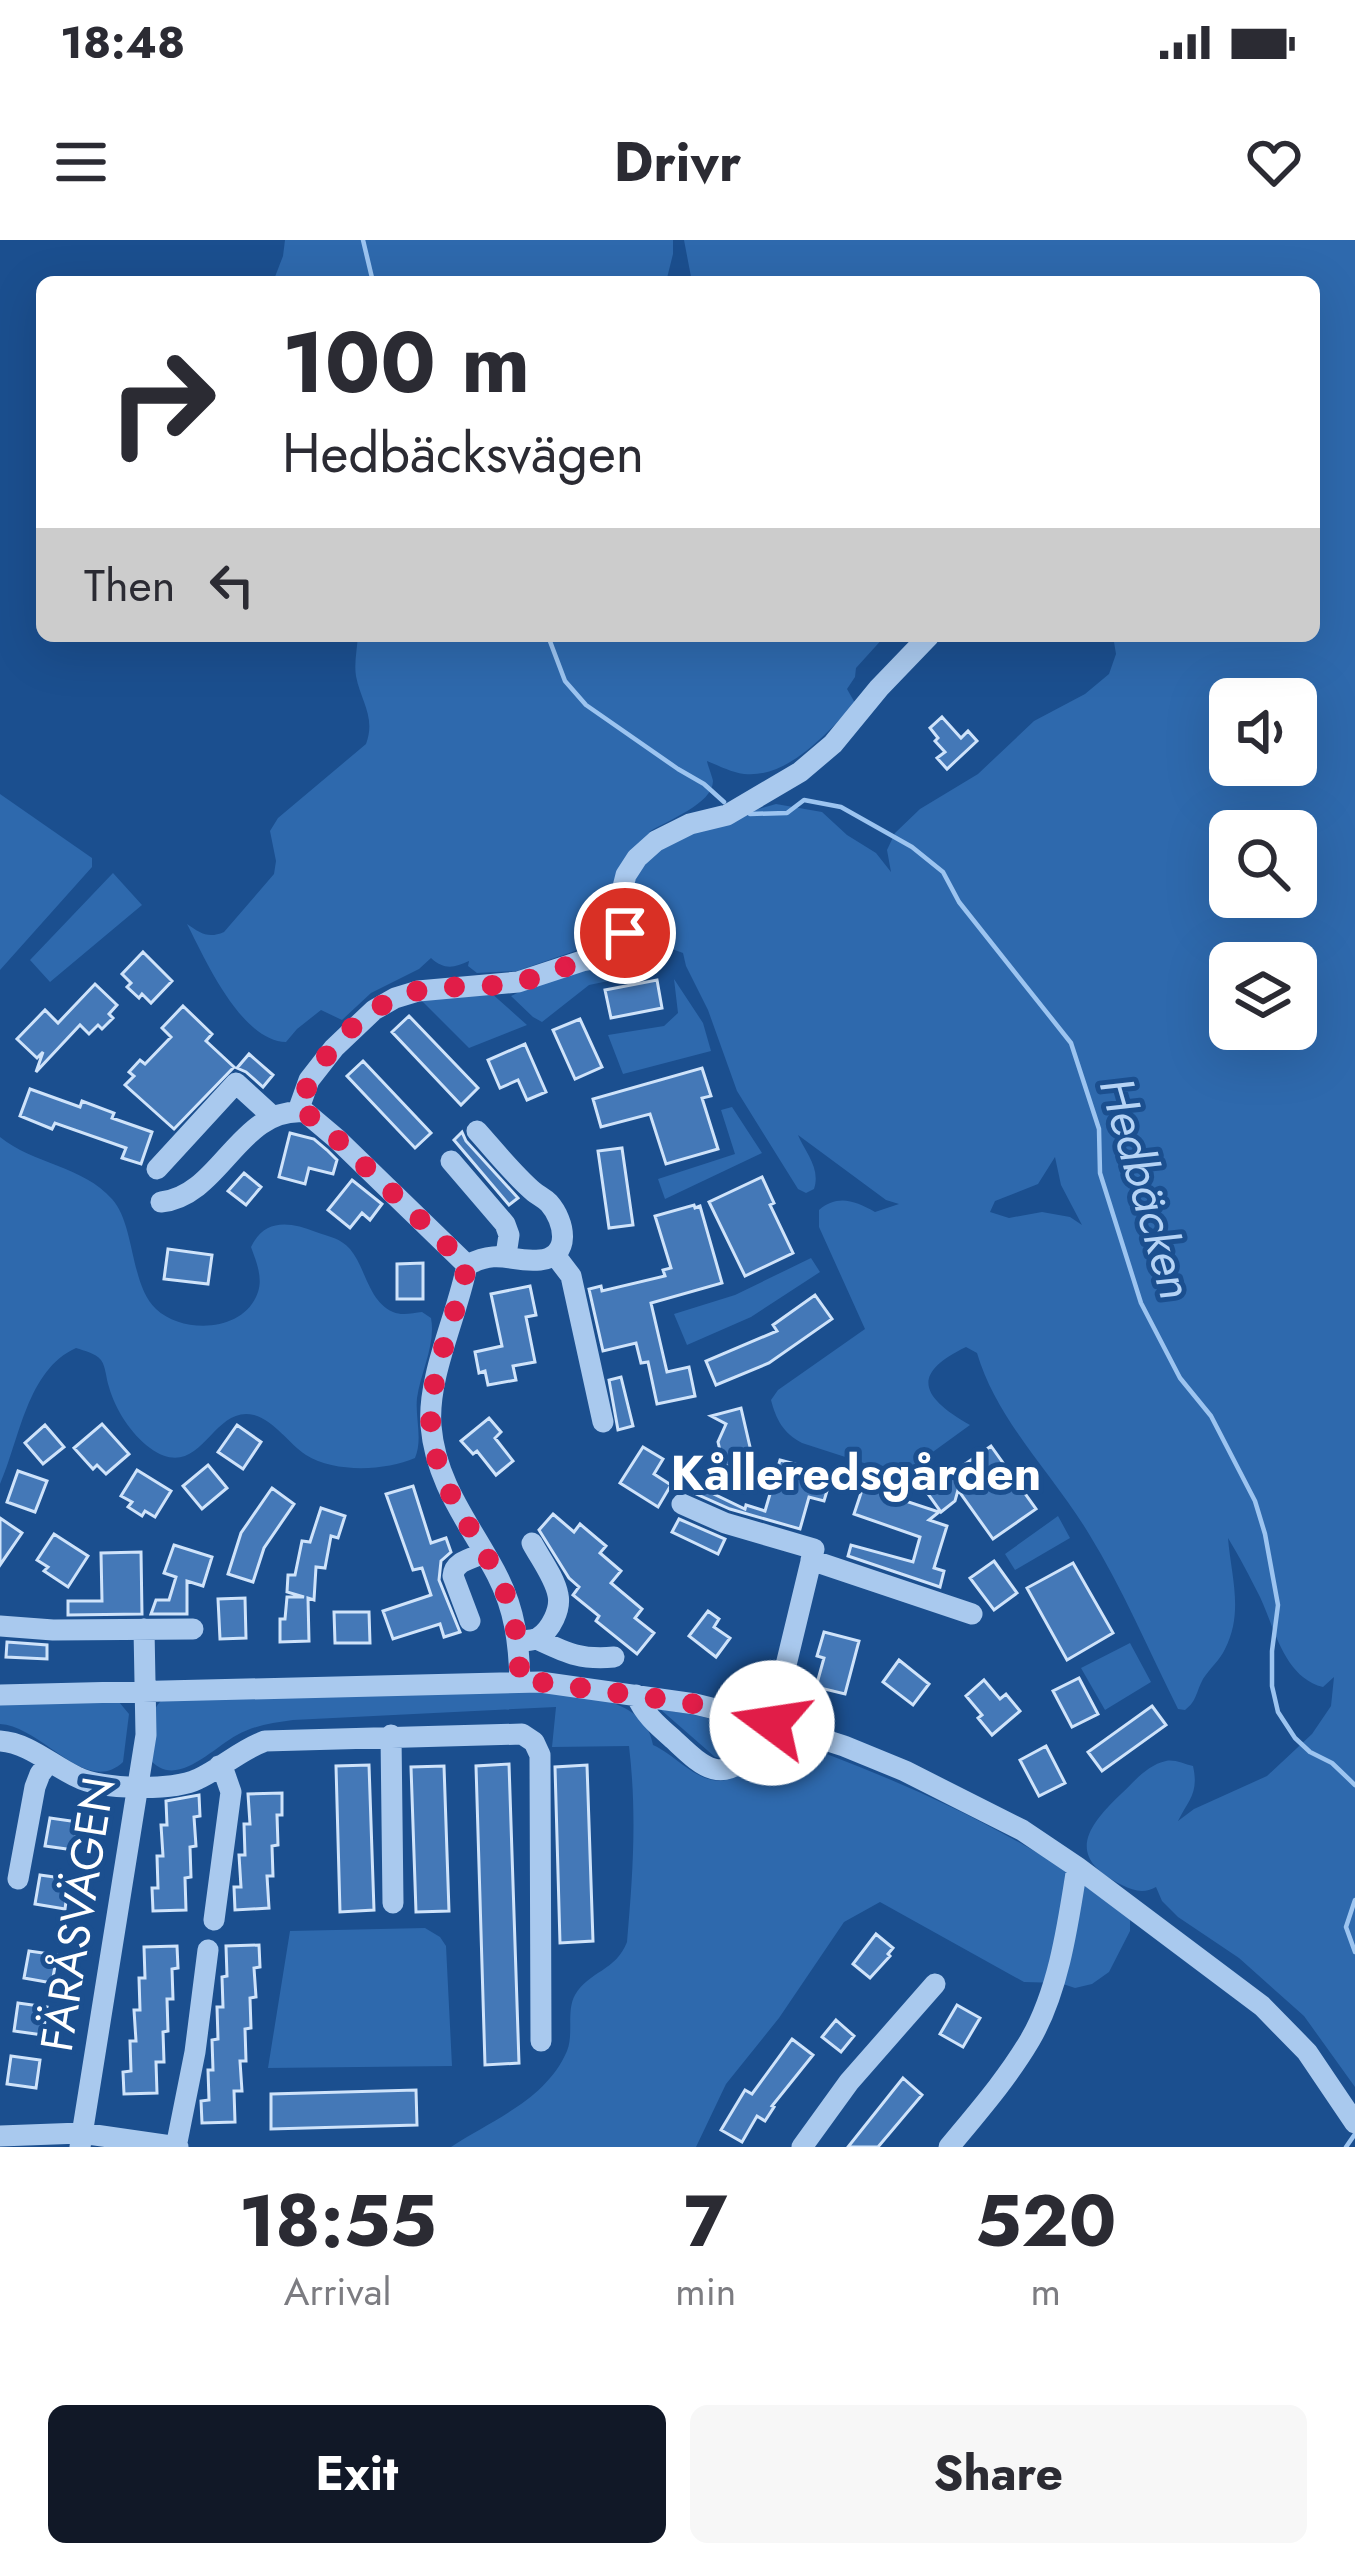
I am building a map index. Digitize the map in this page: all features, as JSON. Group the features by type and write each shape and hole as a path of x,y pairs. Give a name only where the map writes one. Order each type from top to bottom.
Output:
{"street":[{"path":"298,1111 309,1080 334,1048 394,998 418,991 518,982 619,951 625,933 621,895 637,858 689,824 728,814 800,772 832,744 923,642"},
{"path":"157,1169 236,1083 271,1115"},
{"path":"161,1202 184,1195 271,1115 305,1112 467,1265"},
{"path":"476,1131 548,1202 565,1232 555,1255 538,1260 506,1255 467,1265 432,1400 430,1424 443,1482 528,1640 520,1682"},
{"path":"451,1161 505,1223 509,1234 506,1255"},
{"path":"555,1255 571,1276 603,1421"},
{"path":"682,1504 972,1614"},
{"path":"528,1640 550,1627 559,1596 532,1543"},
{"path":"470,1621 454,1570 484,1553"},
{"path":"636,1695 643,1712 692,1758 718,1770 736,1765 752,1750 764,1721 813,1554"},
{"path":"0,1627 193,1629"},
{"name":"FÄRÅSVÄGEN","path":"80,2140 146,1735 143,1629"},
{"path":"528,1640 587,1659 614,1657"},
{"path":"0,1695 520,1682 695,1704 844,1745 1022,1830 1229,1979 1284,2026 1355,2123"},
{"path":"0,1741 24,1745 88,1783 170,1787 198,1779 265,1741 522,1733 534,1742 539,1755 541,2041"},
{"path":"391,1735 393,1903"},
{"path":"18,1879 35,1787 49,1762"},
{"path":"214,1920 231,1792 219,1766"},
{"path":"950,2147 1016,2062 1045,2010 1077,1867"},
{"path":"0,2135 177,2147 208,1950"},
{"path":"802,2147 849,2082 935,1984"}],"shaded area":[{"path":"285,240 673,240 668,276 275,276"},
{"path":"684,240 1355,240 1355,2087 1304,2016 1239,1958 1178,1917 1156,1887 1135,1890 1105,1875 1093,1864 1087,1843 1108,1807 1159,1763 1193,1766 1194,1789 1178,1821 1267,1776 1312,1734 1331,1706 1334,1677 1323,1687 1310,1682 1290,1663 1228,1538 1235,1594 1231,1635 1192,1703 1185,1710 1178,1709 1101,1555 998,1402 977,1353 966,1347 936,1367 929,1386 941,1405 970,1425 901,1475 802,1443 785,1430 771,1400 778,1390 865,1329 819,1227 819,1210 840,1201 875,1212 899,1204 886,1200 798,1135 816,1181 806,1193 798,1189 737,1091 683,953 636,936 604,941 517,971 477,973 468,966 469,961 449,967 431,958 371,993 342,1020 321,1010 286,1042 254,1028 240,1013 187,924 204,934 224,932 274,874 270,831 278,818 366,744 369,717 355,671 357,642 880,642 856,668 847,689 855,703 806,751 760,774 739,773 707,761 713,781 705,797 649,832 776,804 822,812 876,853 891,872 887,850 895,833 920,809 978,774 1034,721 1085,694 1109,674 1116,654 1114,642 1320,642 1320,276 691,276","holes":["1055,1157 1061,1185 1082,1225 1070,1217 1042,1212 1009,1218 990,1212 995,1201 1038,1184"]},
{"path":"0,794 92,858 92,867 0,970"},
{"path":"113,873 142,905 50,982 30,960"},
{"path":"644,958 660,961 663,967 589,985 542,1022 511,996 546,979"},
{"path":"674,979 703,1023 711,1051 623,1074 608,1035 664,1026 678,1013"},
{"path":"490,992 527,1025 469,1048 418,997"},
{"path":"732,1107 762,1153 665,1199 658,1179 735,1154 721,1110"},
{"path":"0,1137 87,1179 112,1199 125,1223 148,1298 156,1309 182,1323 227,1322 251,1305 260,1281 251,1247 271,1227 297,1226 346,1245 385,1307 400,1314 422,1312 431,1318 430,1348 417,1398 415,1458 375,1468 331,1465 306,1455 254,1415 227,1421 182,1457 167,1457 143,1442 125,1421 101,1360 76,1348 59,1358 36,1389 0,1484"},
{"path":"811,1258 820,1272 751,1317 687,1345 674,1314 735,1295"},
{"path":"1058,1516 1070,1538 1015,1570 1005,1554"},
{"path":"1130,1643 1151,1682 1105,1710 1081,1668"},
{"path":"503,1688 568,1693 614,1703 646,1726 653,1745 695,1773 717,1781 747,1769 772,1734 819,1751 1003,1833 1130,1915 1130,1931 1109,1972 1092,1984 1075,1988 1024,1982 880,1902 844,1922 779,2018 726,2084 696,2147 451,2147 546,2083 567,2051 575,1995 616,1959 627,1942 633,1844 629,1746 552,1747 556,1707 293,1720 244,1732 192,1764 169,1770 148,1757 149,1731 152,1715 168,1695"},
{"path":"0,1701 119,1702 129,1714 123,1762 109,1770 79,1766 32,1736 0,1724"},
{"path":"660,1709 726,1725 741,1740 738,1749 729,1757 715,1757"},
{"path":"425,1928 446,1946 452,2066 268,2068 290,1931"}],"building":[{"path":"942,717 961,738 968,731 977,741 947,769 937,758 945,752 930,728"},
{"path":"143,952 172,981 151,1003 127,987 131,983 122,974"},
{"path":"657,980 662,1008 611,1018 605,990"},
{"path":"95,984 117,1005 109,1014 113,1018 89,1034 80,1025 36,1072 43,1052 37,1058 17,1039 45,1010 58,1023"},
{"path":"183,1006 212,1034 206,1041 234,1067 174,1129 125,1085 140,1060 145,1064 171,1037 162,1028"},
{"path":"409,1016 478,1088 461,1105 392,1032"},
{"path":"580,1019 602,1067 575,1079 553,1030"},
{"path":"525,1044 546,1092 527,1100 518,1080 500,1088 488,1060"},
{"path":"249,1054 273,1075 263,1087 237,1068"},
{"path":"363,1061 431,1133 415,1148 347,1076"},
{"path":"702,1068 711,1096 702,1098 718,1149 666,1164 650,1114 601,1127 593,1099"},
{"path":"30,1089 80,1107 82,1101 152,1132 141,1164 122,1158 126,1148 20,1116"},
{"path":"462,1132 518,1198 509,1205 454,1140"},
{"path":"290,1133 314,1139 327,1150 337,1160 333,1174 309,1168 305,1184 279,1177"},
{"path":"622,1148 633,1225 609,1228 598,1151"},
{"path":"244,1173 261,1187 246,1205 228,1191"},
{"path":"762,1177 793,1253 745,1276 709,1202"},
{"path":"352,1180 382,1204 370,1220 362,1213 350,1228 328,1210"},
{"path":"700,1206 722,1283 651,1303 667,1372 689,1367 695,1396 657,1404 648,1362 641,1363 636,1343 603,1351 589,1289 601,1286 602,1291 665,1276 663,1270 671,1268 655,1216"},
{"path":"168,1249 212,1255 208,1284 164,1279"},
{"path":"423,1263 423,1299 397,1299 397,1264"},
{"path":"530,1286 536,1315 526,1317 535,1362 513,1366 516,1380 488,1385 485,1371 479,1373 475,1352 502,1346 491,1294"},
{"path":"815,1295 832,1319 769,1363 716,1385 706,1361 777,1331 773,1325"},
{"path":"621,1377 633,1426 618,1430 609,1380"},
{"path":"741,1408 753,1460 724,1467 718,1442 726,1424 711,1416"},
{"path":"489,1418 501,1432 495,1438 513,1461 496,1475 477,1451 473,1454 461,1441"},
{"path":"102,1424 129,1454 106,1474 97,1465 93,1469 74,1448"},
{"path":"45,1425 64,1447 43,1464 25,1443"},
{"path":"237,1425 261,1442 243,1469 218,1452"},
{"path":"991,1446 1036,1509 993,1539 958,1490 955,1501 941,1512 926,1491"},
{"path":"643,1447 663,1459 654,1474 671,1485 658,1507 620,1483"},
{"path":"780,1460 832,1474 824,1501 809,1497 800,1529 694,1493 697,1486 745,1509 746,1505 765,1511"},
{"path":"208,1465 227,1488 202,1509 183,1486"},
{"path":"137,1470 171,1491 155,1517 145,1511 142,1516 121,1496"},
{"path":"18,1471 47,1481 35,1512 7,1502"},
{"path":"413,1486 431,1543 446,1538 451,1552 441,1561 439,1580 460,1632 444,1637 440,1624 393,1639 383,1611 431,1595 422,1568 413,1570 386,1494"},
{"path":"863,1487 939,1512 929,1520 947,1526 934,1568 944,1571 940,1587 848,1556 851,1545 913,1562 920,1537 854,1514"},
{"path":"272,1488 294,1504 264,1548 253,1582 228,1574 241,1533"},
{"path":"321,1508 345,1516 338,1538 331,1536 325,1568 316,1567 314,1600 308,1598 309,1641 280,1642 287,1597 304,1597 287,1592 288,1575 295,1575 302,1541 310,1542"},
{"path":"553,1514 574,1532 580,1524 606,1546 600,1553 621,1571 611,1583 642,1609 635,1618 654,1633 637,1654 573,1595 579,1587 539,1530"},
{"path":"0,1518 22,1533 0,1565"},
{"path":"679,1519 725,1539 718,1554 672,1532"},
{"path":"54,1534 88,1556 68,1587 44,1571 48,1567 37,1560"},
{"path":"174,1545 212,1557 203,1586 187,1581 187,1614 151,1614 156,1600 169,1600 176,1577 164,1573"},
{"path":"141,1552 142,1614 68,1615 68,1601 102,1601 101,1553"},
{"path":"994,1561 1017,1593 994,1610 970,1578"},
{"path":"1073,1563 1113,1633 1067,1660 1027,1588"},
{"path":"245,1598 246,1638 220,1639 218,1599"},
{"path":"708,1611 719,1619 714,1627 730,1638 716,1657 689,1636"},
{"path":"334,1612 369,1612 370,1643 335,1643"},
{"path":"824,1632 859,1641 845,1694 816,1687 824,1658 817,1656"},
{"path":"7,1642 47,1645 47,1659 6,1657"},
{"path":"899,1660 929,1684 913,1705 883,1682"},
{"path":"1079,1678 1098,1714 1072,1727 1053,1691"},
{"path":"984,1680 1000,1699 1006,1694 1020,1711 992,1735 966,1696"},
{"path":"1152,1706 1166,1725 1102,1771 1088,1752"},
{"path":"1046,1746 1065,1783 1039,1796 1020,1760"},
{"path":"509,1764 519,2063 485,2065 476,1766"},
{"path":"369,1765 374,1910 340,1912 336,1766"},
{"path":"587,1765 593,1941 560,1943 555,1767"},
{"path":"444,1766 449,1911 416,1912 411,1767"},
{"path":"282,1793 278,1845 272,1846 273,1876 267,1876 269,1908 235,1910 234,1887 241,1887 239,1855 245,1855 244,1824 250,1824 248,1794"},
{"path":"199,1795 200,1816 194,1817 196,1846 190,1847 191,1877 185,1878 186,1910 153,1911 157,1856 163,1856 161,1825 167,1825 166,1801"},
{"path":"50,1818 78,1822 74,1850 45,1846"},
{"path":"40,1875 69,1879 65,1909 35,1904"},
{"path":"876,1934 893,1948 870,1978 853,1964"},
{"path":"259,1945 260,1967 254,1968 256,1997 250,1998 251,2028 245,2029 246,2061 240,2061 242,2091 234,2091 235,2122 202,2123 201,2101 209,2100 208,2070 213,2070 212,2040 218,2039 217,2007 223,2007 226,1946"},
{"path":"177,1946 173,1999 167,1999 168,2031 163,2032 164,2062 156,2062 157,2093 124,2094 123,2072 131,2071 130,2041 136,2041 139,1978 145,1978 144,1947"},
{"path":"29,1951 57,1955 52,1983 24,1978"},
{"path":"18,2003 47,2007 43,2035 14,2031"},
{"path":"957,2005 980,2018 963,2047 940,2034"},
{"path":"836,2020 854,2036 841,2052 822,2037"},
{"path":"792,2039 813,2055 765,2121 757,2116 742,2142 721,2130 745,2090 752,2094"},
{"path":"11,2056 40,2060 36,2088 7,2084"},
{"path":"903,2078 922,2095 878,2147 848,2147"},
{"path":"416,2090 417,2125 271,2129 271,2094"}],"waterway":[{"name":"Hedbäcken","path":"363,240 372,276"},
{"name":"Hedbäcken","path":"550,642 565,681 586,705 724,802"},
{"name":"Hedbäcken","path":"750,814 787,813 804,800 841,807 912,847 943,872 959,902 1071,1043 1099,1129 1100,1173 1141,1303 1180,1378 1211,1416 1255,1501 1278,1605 1272,1651 1278,1712 1295,1738 1355,1785"},
{"name":"Hedbäcken","path":"1355,1900 1346,1927 1355,1952"},
{"name":"Hedbäcken","path":"1346,2147 1355,2134"}],"district":[{"name":"Kålleredsgården","path":"856,1473"}],"route":[{"path":"625,933 622,948 610,956 518,982 463,985 394,998 334,1048 309,1080 298,1111 337,1139 467,1265 430,1424 443,1482 482,1547 515,1621 520,1682 695,1704 772,1723"}]}
